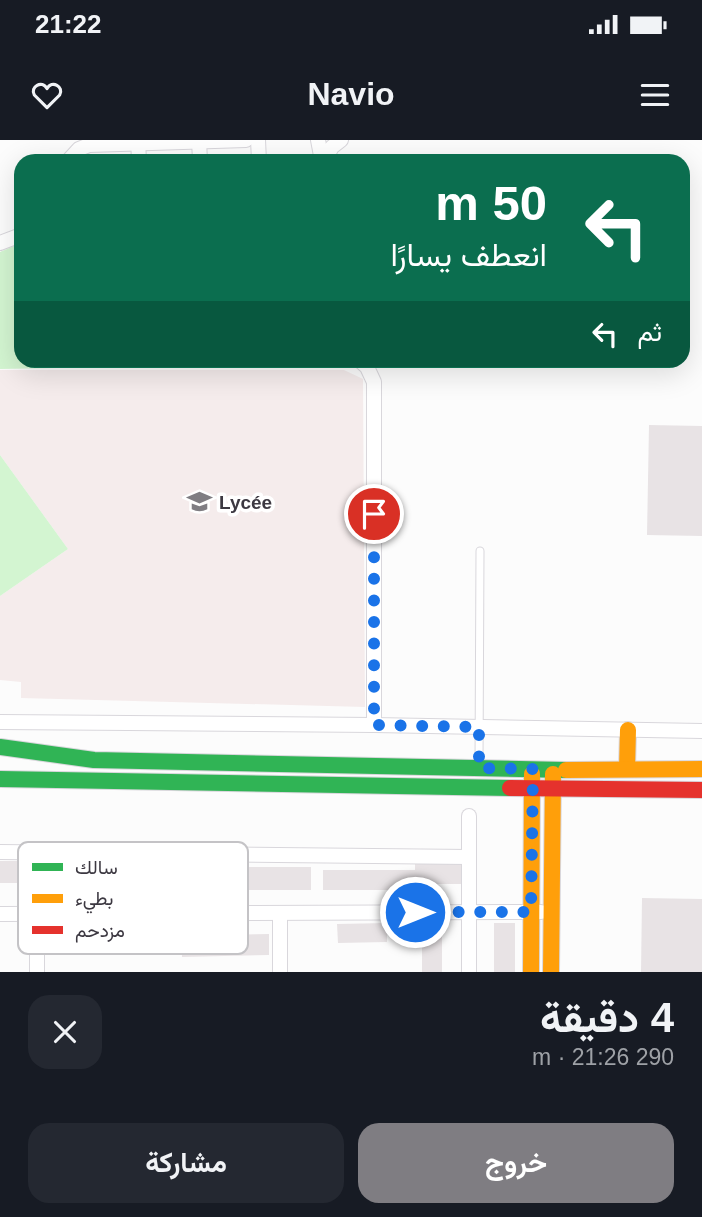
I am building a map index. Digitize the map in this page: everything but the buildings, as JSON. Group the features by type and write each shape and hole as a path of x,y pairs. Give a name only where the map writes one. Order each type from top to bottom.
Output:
{"main road":[{"path":"627,769 628,730"},
{"path":"0,747 94,760 533,769 702,769"},
{"path":"531,972 533,769"},
{"path":"551,972 553,769"},
{"path":"1,780 702,790"}],"street":[{"path":"80,154 89,145 246,140"},
{"path":"327,154 331,146 341,140"},
{"path":"367,368 374,383 374,725"},
{"path":"0,722 702,731"},
{"path":"469,816 469,972"},
{"path":"0,852 18,852"},
{"path":"248,855 470,858"},
{"path":"248,913 551,912"},
{"path":"280,913 280,972"},
{"path":"0,914 18,914"},
{"path":"37,954 37,972"}],"lane":[{"path":"479,768 480,551"}],"shaded area":[{"name":"Lycée","path":"0,370 344,370 363,379 365,707 21,698 21,682 0,680 0,596 68,549 0,455"}],"green space":[{"path":"14,246 14,368 57,368 0,369 0,252"},
{"path":"0,455 68,549 0,596"}],"traffic: fast":[{"path":"0,747 94,760 566,770"},
{"path":"0,779 510,788"}],"traffic: slow":[{"path":"627,769 628,730"},
{"path":"566,770 702,769"},
{"path":"531,972 532,774"},
{"path":"551,972 553,774"}],"traffic: jam":[{"path":"510,788 702,790"}],"place":[{"name":"Lycée","path":"199,502"}],"route":[{"path":"374,514 374,725 479,727 479,768 533,769 531,912 415,912"}]}
